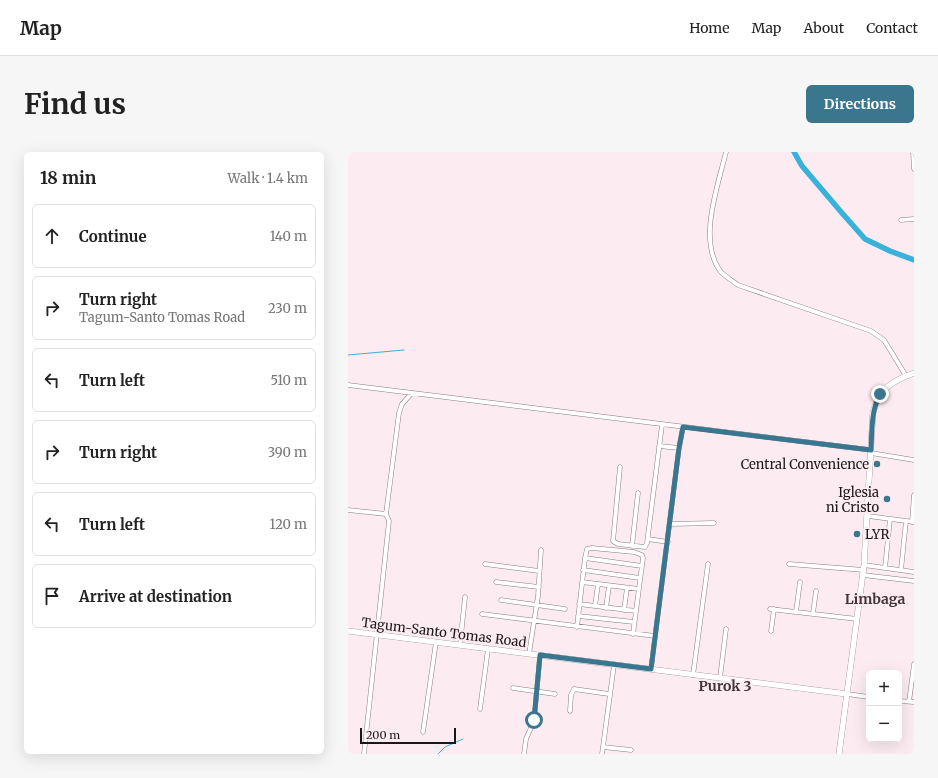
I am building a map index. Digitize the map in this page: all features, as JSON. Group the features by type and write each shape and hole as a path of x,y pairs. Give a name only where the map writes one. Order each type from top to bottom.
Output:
{"main road":[{"path":"839,754 864,570 873,412 876,402 888,386 897,379 914,373"},
{"name":"Tagum-Santo Tomas Road","path":"348,631 847,694"}],"street":[{"path":"726,152 709,229 713,254 722,272 738,285 871,331 884,340 906,376"},
{"path":"913,152 914,169"},
{"path":"901,220 914,219"},
{"path":"348,385 683,427 871,452 914,460"},
{"path":"364,754 389,521 386,514 399,413 402,404 412,393"},
{"path":"620,467 613,541 618,544 645,546 648,539 662,425"},
{"path":"651,669 679,448 683,427"},
{"path":"659,446 679,448"},
{"path":"632,546 638,493"},
{"path":"868,516 913,522 914,495"},
{"path":"348,510 386,514"},
{"path":"885,568 890,519"},
{"path":"902,570 906,521"},
{"path":"670,524 714,523"},
{"path":"648,539 668,542"},
{"path":"577,627 583,570 587,549 634,552 642,555 642,566 633,634"},
{"path":"529,654 539,588 541,550"},
{"path":"585,558 642,566"},
{"path":"485,564 539,571"},
{"path":"693,675 708,564"},
{"path":"789,564 864,570 914,581"},
{"path":"864,570 885,568 914,572"},
{"path":"583,570 640,578"},
{"path":"496,582 539,588"},
{"path":"582,582 639,589"},
{"path":"796,612 800,582"},
{"path":"595,606 598,584"},
{"path":"606,608 609,586"},
{"path":"624,610 627,588"},
{"path":"813,613 816,591"},
{"path":"460,645 465,597"},
{"path":"500,600 565,609"},
{"path":"579,604 636,611"},
{"path":"771,631 772,609 857,619"},
{"path":"482,614 655,636"},
{"path":"578,616 634,622"},
{"path":"720,678 726,629"},
{"path":"423,732 436,642"},
{"path":"480,709 488,649"},
{"path":"524,754 526,739 534,720 540,655"},
{"path":"909,702 914,664"},
{"path":"602,754 614,665"},
{"path":"513,688 555,694"},
{"path":"570,711 571,695 574,689 609,694"},
{"path":"847,694 866,697"},
{"path":"902,701 914,702"},
{"path":"603,747 631,750"}],"waterway":[{"path":"794,152 802,166 865,239 914,260"},
{"path":"348,355 404,350"},
{"path":"438,754 445,747 463,739"}],"place":[{"name":"Central Convenience","path":"877,464"},
{"name":"Iglesia ni Cristo","path":"887,499"},
{"name":"LYR","path":"857,534"}],"district":[{"name":"Limbaga","path":"875,599"},
{"name":"Purok 3","path":"725,686"}],"route":[{"path":"534,720 540,655 651,669 679,448 683,427 871,450 873,412 880,394"}]}
